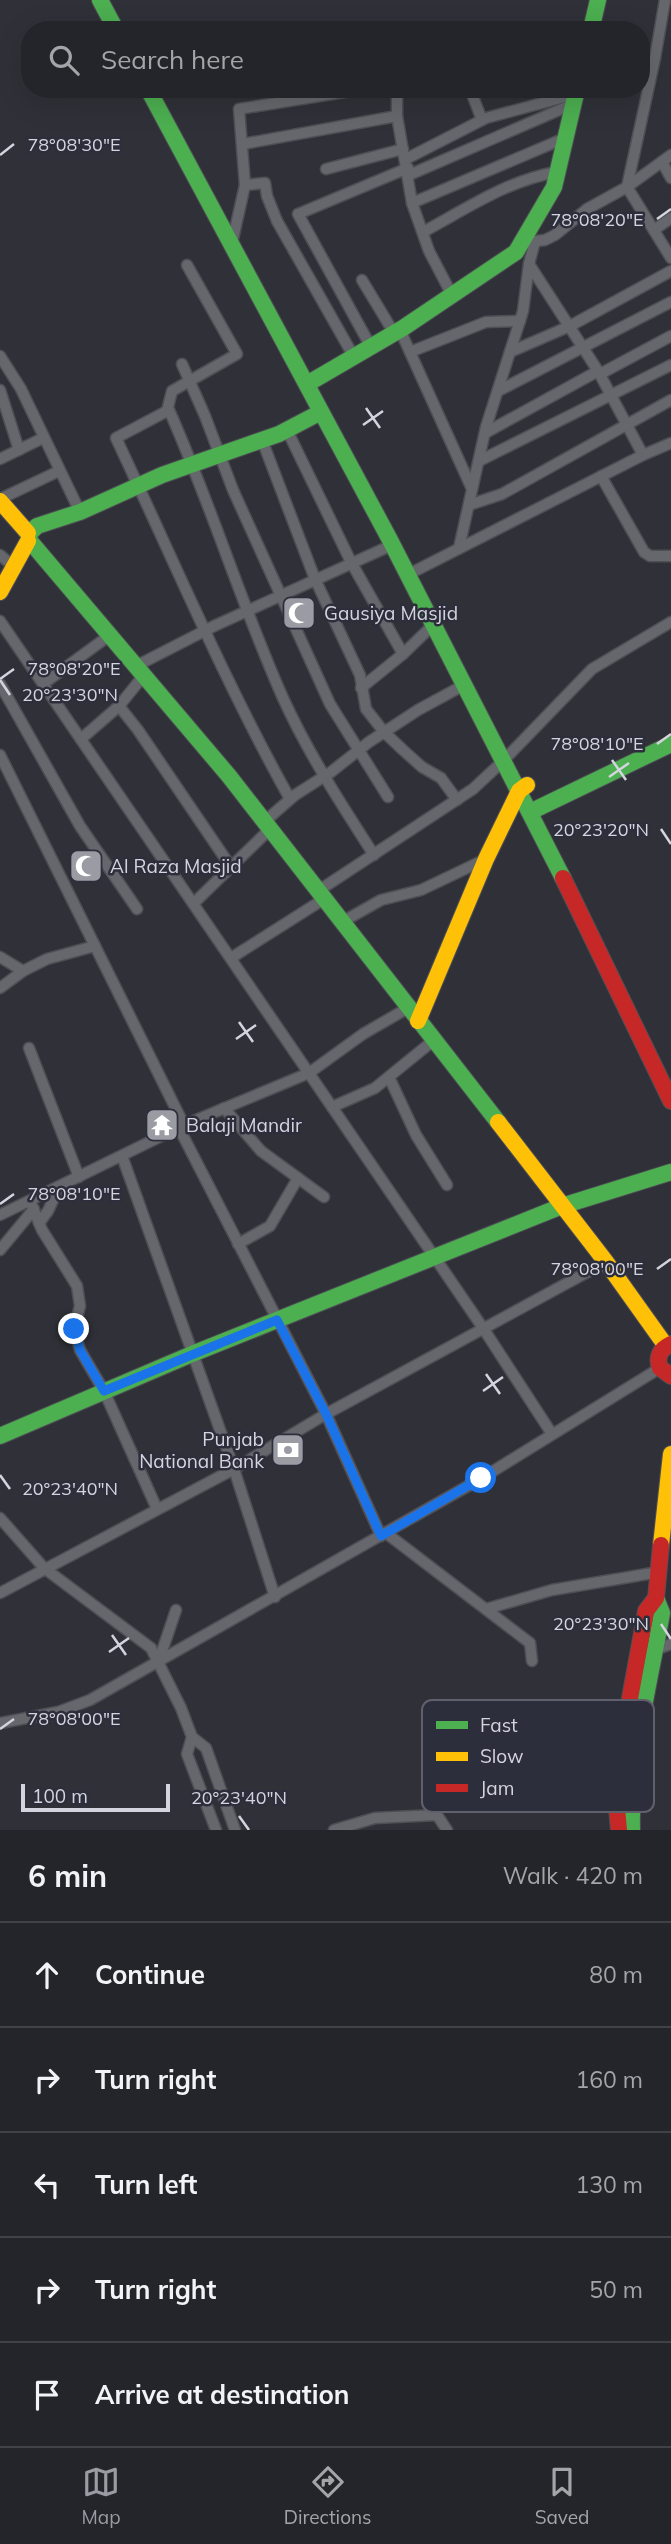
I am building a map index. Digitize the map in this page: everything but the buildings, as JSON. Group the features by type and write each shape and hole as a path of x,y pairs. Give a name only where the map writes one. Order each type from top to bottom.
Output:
{"main road":[{"path":"100,0 111,21"},
{"path":"109,0 120,21"},
{"path":"593,21 598,0"},
{"path":"153,98 233,236"},
{"path":"162,98 412,572 671,1076"},
{"path":"311,382 397,332 529,242 554,187 575,98"},
{"path":"311,382 321,412 392,545 412,572 433,625 464,685 507,757"},
{"path":"0,592 5,565 37,526 80,512 138,486 287,430 321,412"},
{"path":"0,500 26,537"},
{"path":"0,510 110,635 267,825 606,1262 668,1345 658,1358 665,1372"},
{"path":"535,810 671,744"},
{"path":"413,1014 486,859 523,788"},
{"path":"535,810 671,1101"},
{"path":"0,1436 192,1354 562,1206 671,1172"},
{"path":"642,1700 664,1647 662,1613 656,1598 671,1454"},
{"path":"635,1700 638,1653 646,1611 656,1598"},
{"path":"617,1812 619,1830"},
{"path":"631,1812 632,1830"}],"street":[{"path":"650,81 665,0"},
{"path":"233,236 245,184 239,109 307,98"},
{"path":"397,98 397,116 412,203 452,295"},
{"path":"473,98 482,120"},
{"path":"326,169 406,163 482,120 567,98"},
{"path":"371,347 298,214 406,163 570,98"},
{"path":"646,98 627,187 670,253"},
{"path":"243,144 397,116"},
{"path":"412,203 565,138"},
{"path":"459,548 485,433 520,321 529,264 529,242 545,240 555,235 587,209 627,187 666,158 671,178"},
{"path":"423,232 499,190 532,176 557,172"},
{"path":"245,184 265,183 277,221 354,357"},
{"path":"654,230 671,218"},
{"path":"529,264 599,373 643,455"},
{"path":"187,265 237,354 172,391 167,411 116,439 267,757 290,799"},
{"path":"510,352 570,326 671,271"},
{"path":"362,280 410,352 472,489"},
{"path":"498,391 671,302"},
{"path":"410,352 486,322 520,321"},
{"path":"485,433 671,336"},
{"path":"0,356 20,389 80,512"},
{"path":"182,364 280,596 330,704 388,797"},
{"path":"479,461 671,365"},
{"path":"0,390 19,450"},
{"path":"469,505 502,494 671,400"},
{"path":"167,411 170,410 194,465 282,696 306,745 374,855"},
{"path":"287,430 351,562 403,654"},
{"path":"0,459 43,438"},
{"path":"262,440 315,579 360,675 366,709 384,732 422,767 441,778 457,800"},
{"path":"412,572 671,443"},
{"path":"0,500 59,471"},
{"path":"601,476 644,552 650,556 671,556"},
{"path":"82,739 119,706 140,671 206,630 392,545"},
{"path":"0,621 483,1328 552,1434"},
{"path":"231,958 374,855 473,789 592,669 671,622"},
{"path":"361,688 433,625"},
{"path":"43,684 110,635"},
{"path":"0,684 80,825 137,909"},
{"path":"194,903 231,867 290,799 384,732 464,685"},
{"path":"119,706 231,867"},
{"path":"0,755 238,1244 326,1414 384,1534 530,1643 532,1661"},
{"path":"342,922 381,900 421,890 486,859"},
{"path":"0,988 23,971 92,941"},
{"path":"0,957 23,971"},
{"path":"1,1213 32,1205 59,1187 181,1127 309,1073 363,1034 413,1014"},
{"path":"332,1107 368,1092 434,1041"},
{"path":"29,1048 79,1177"},
{"path":"389,1077 416,1135 447,1185"},
{"path":"225,1108 254,1143 324,1197"},
{"path":"122,1156 234,1469 275,1597"},
{"path":"238,1244 273,1224 298,1178"},
{"path":"39,1223 48,1212 59,1187"},
{"path":"32,1205 39,1223 77,1286 80,1306 74,1329 80,1350 104,1391 157,1509"},
{"path":"0,1250 32,1205"},
{"path":"0,1594 44,1568 234,1469 326,1414 606,1262"},
{"path":"0,1723 58,1712 90,1700 275,1597 552,1434 665,1372"},
{"path":"0,1518 44,1568 151,1648 191,1734 206,1748 235,1830"},
{"path":"485,1609 552,1590 659,1572"},
{"path":"158,1663 176,1609"},
{"path":"638,1653 664,1647"},
{"path":"191,1734 187,1754 216,1830"},
{"path":"334,1830 375,1818 437,1815 447,1830"}],"traffic: fast":[{"path":"100,0 111,21"},
{"path":"593,21 598,0"},
{"path":"153,98 390,540 563,878"},
{"path":"307,384 403,328 516,252 554,187 575,98"},
{"path":"29,534 37,526 80,512 162,475 279,434 321,412"},
{"path":"29,540 229,776 498,1122"},
{"path":"530,812 671,744"},
{"path":"0,1436 192,1354 562,1206 671,1172"},
{"path":"645,1700 662,1613 656,1598"},
{"path":"632,1812 632,1830"}],"traffic: slow":[{"path":"0,501 28,533"},
{"path":"0,592 28,541"},
{"path":"418,1021 486,859 519,791 527,785"},
{"path":"498,1122 606,1262 666,1346"},
{"path":"661,1545 671,1454"}],"traffic: jam":[{"path":"563,878 671,1101"},
{"path":"671,1344 664,1348 658,1360 660,1368 671,1376"},
{"path":"630,1700 646,1611 656,1598 661,1545"},
{"path":"617,1812 619,1830"}],"place":[{"name":"Gausiya Masjid","path":"299,613"},
{"name":"Al Raza Masjid","path":"86,866"},
{"name":"Balaji Mandir","path":"162,1125"},
{"name":"Punjab National Bank","path":"288,1450"}],"route":[{"path":"74,1329 80,1350 104,1391 277,1320 326,1414 381,1536 481,1478"}]}
